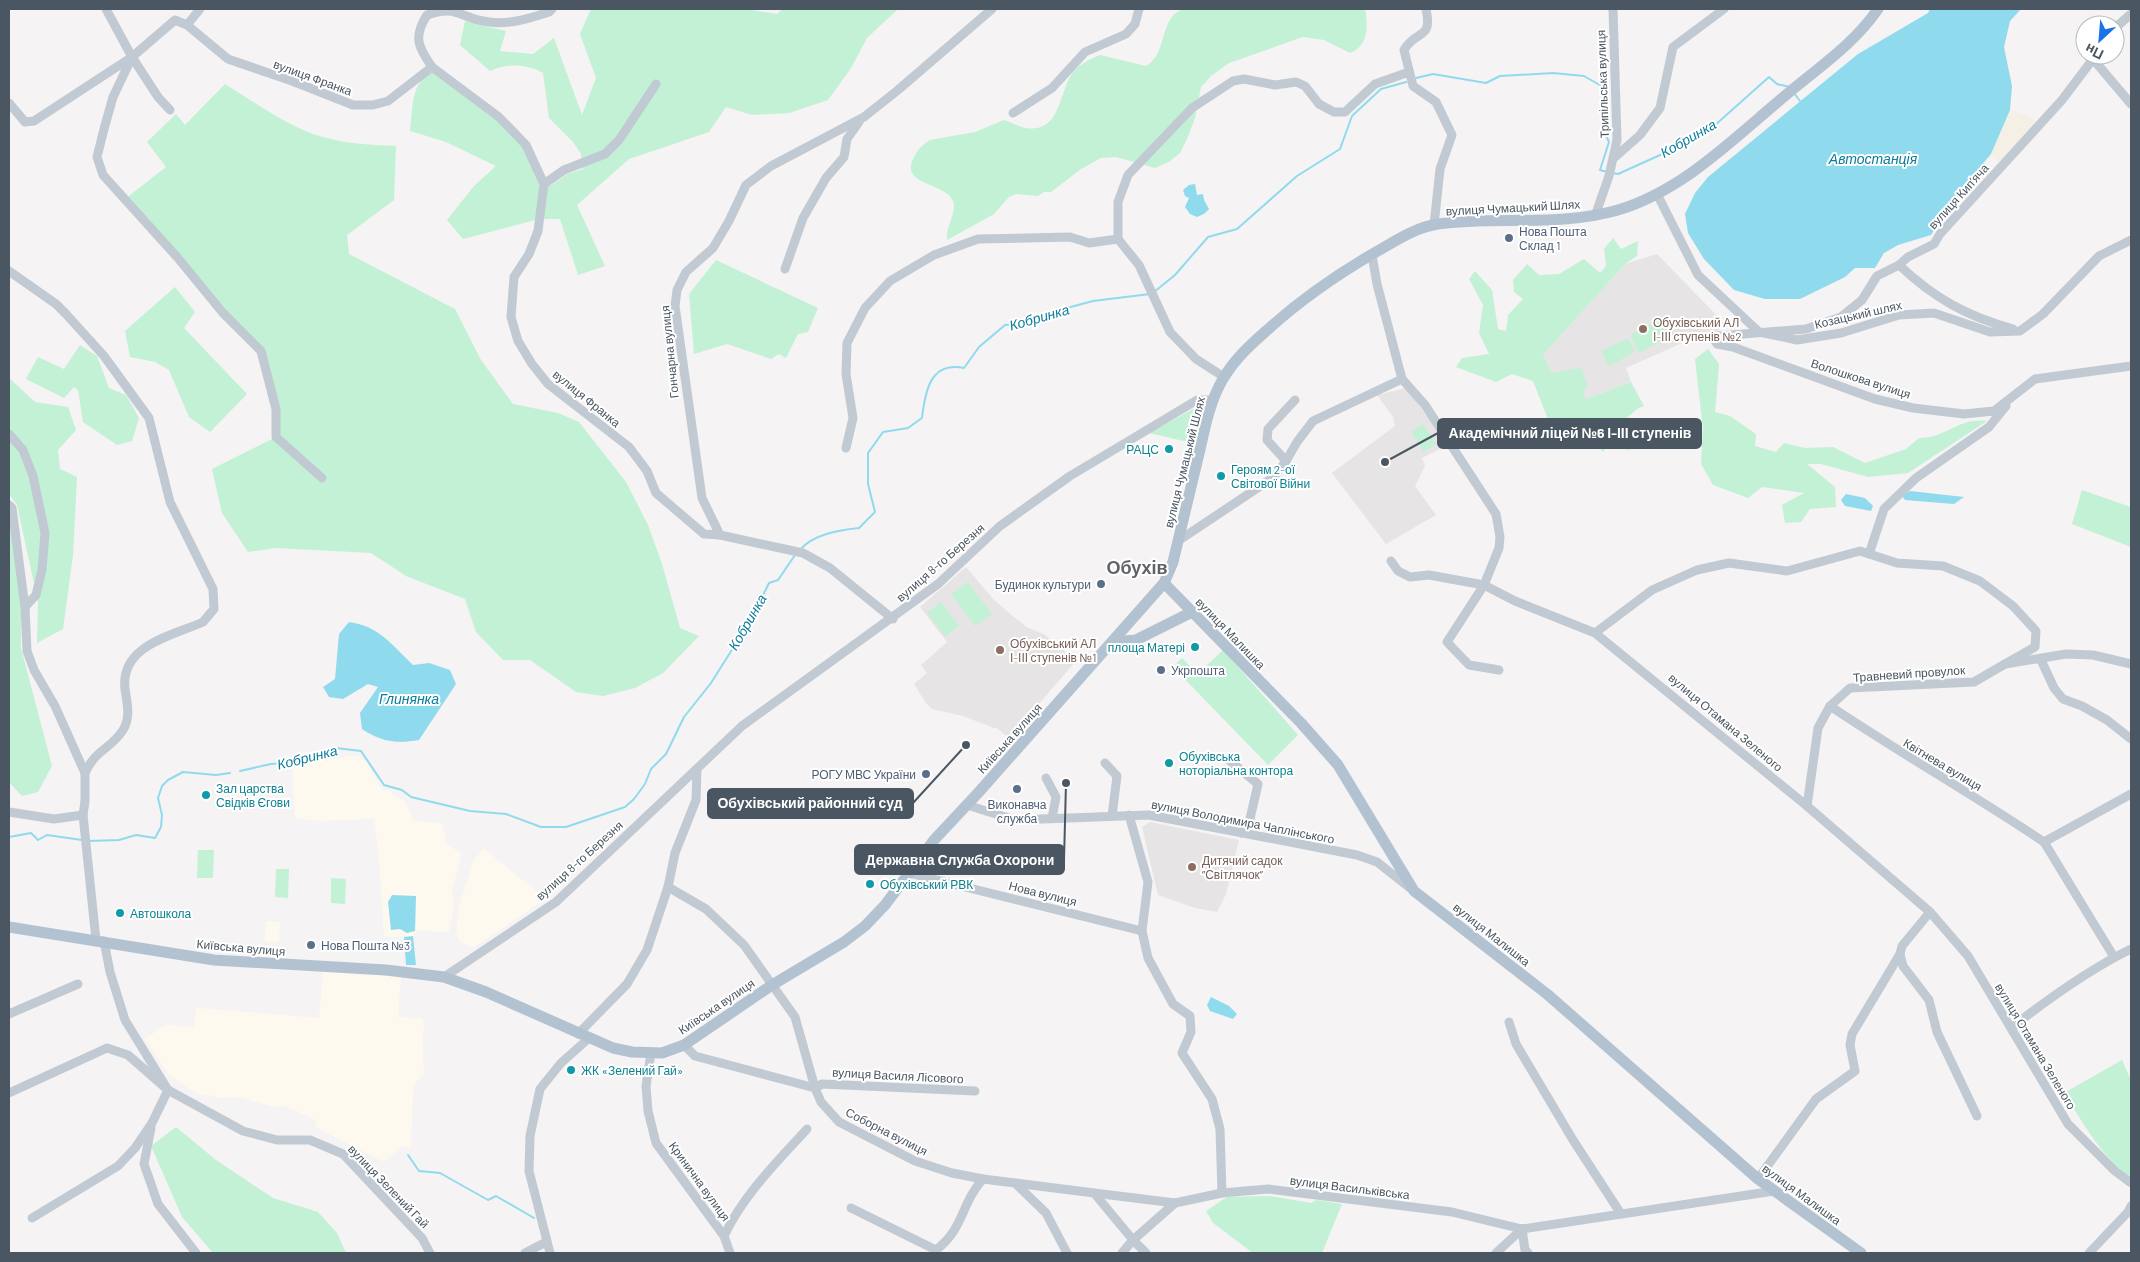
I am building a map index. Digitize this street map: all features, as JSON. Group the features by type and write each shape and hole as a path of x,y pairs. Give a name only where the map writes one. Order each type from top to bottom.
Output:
{"main road":[{"name":"вулиця Чумацький Шлях","path":"1164,583 1173,562 1213,400 1224,377 1243,352 1300,302 1343,270 1434,224 1482,220 1556,220 1595,216 1620,209 1657,194 1678,183 1710,159 1866,27 1878,9"},
{"name":"вулиця Малишка","path":"1164,583 1301,723 1338,765 1414,891 1547,994 1758,1179 1861,1253"},
{"name":"Київська вулиця","path":"9,928 100,940 214,960 386,970 444,977 486,992 583,1037 612,1048 662,1053 684,1045 772,984 844,942 865,926 885,905 934,840 1164,583"},
{"path":"1113,642 1136,640 1192,612"}],"street":[{"path":"106,9 132,57 158,97 170,110"},
{"path":"9,103 25,122 34,122 132,57 175,20 187,25 200,9"},
{"path":"552,9 549,12 523,21 500,23 482,21 455,11 442,10 427,15 418,32 418,42 423,54 432,67 499,117 526,145 544,184 564,170 605,154 619,140 656,84"},
{"name":"Гончарна вулиця","path":"720,535 702,498 675,306 677,290 686,272 712,248 729,221 746,185 771,166 864,116 898,90 992,9"},
{"path":"1013,112 1052,88 1085,52 1126,34 1135,24 1139,9"},
{"path":"1426,9 1429,24 1425,32 1407,44 1404,50 1413,86 1436,102 1452,135 1440,169 1434,224"},
{"name":"Трипільська вулиця","path":"1595,216 1610,172 1617,140 1613,9"},
{"path":"1614,158 1640,135 1660,108 1673,47 1724,9"},
{"name":"вулиця Франка","path":"187,25 228,59 292,81 353,106 373,105 388,101 432,67"},
{"path":"132,57 113,97 104,129 97,158 103,175 177,257 223,313 261,351 276,409 276,437 322,478"},
{"name":"вулиця Кипʼяча","path":"1759,332 1806,330 1842,317 1862,300 1878,276 1899,265 1908,257 1934,244 1940,234 2062,100 2089,65"},
{"path":"2101,65 2131,104"},
{"path":"1224,377 1182,346 1170,332 1139,266 1118,239 1118,202 1128,175 1192,108 1233,80 1244,79 1275,85 1296,82 1304,86 1319,104 1339,114 1345,112 1375,84 1409,72"},
{"name":"Гончарна вулиця","path":"785,269 802,218 826,178 844,157 851,130 864,116"},
{"name":"вулиця Франка","path":"544,184 538,231 529,254 514,277 511,317 518,340 532,364 548,384 629,447 647,471 656,494 704,534 720,535"},
{"path":"1657,194 1698,275 1759,332"},
{"path":"846,448 853,418 846,374 847,343 865,308 890,281 934,255 978,238 1070,237 1089,242 1118,239"},
{"path":"1899,265 1922,287 1961,311 1985,321 2020,331 2044,314 2099,256 2131,240"},
{"path":"1372,255 1377,284 1402,379 1425,406 1496,514 1500,537 1499,548 1484,585 1447,642 1469,665 1499,670"},
{"path":"9,271 56,304 66,314 104,356 148,418 170,502 212,589 214,609 210,616 203,622 144,646 133,658 126,675 128,710 123,730 114,741 91,760 85,773"},
{"name":"Козацький шлях","path":"1759,332 1797,340 1841,333 1899,315 1934,313 1990,332 2020,331"},
{"name":"Волошкова вулиця","path":"1759,332 1718,336 1714,339 1717,344 1733,347 1760,359 1834,382 1875,399 1913,408 1981,414 1994,411 2035,379 2131,366"},
{"path":"1178,540 1274,477 1313,421 1402,379"},
{"path":"1595,632 1652,590 1697,570 1729,563 1787,571 1860,551 1869,554 1884,510 1916,478 1989,427 2019,390"},
{"name":"вулиця 8-го Березня","path":"444,977 556,902 742,726 938,584 1000,526 1070,476 1197,400 1213,400"},
{"path":"1286,461 1267,440 1268,429 1294,400"},
{"path":"9,434 23,450 33,476 45,533 42,570 36,595 25,607"},
{"path":"9,504 12,508 25,607 27,651 34,670 55,706 85,773"},
{"path":"720,535 798,552 830,568 892,619"},
{"name":"Травневий провулок","path":"1807,806 1818,728 1830,706 1850,688 1974,682 2035,647 2036,631 2014,606 1980,581 1943,566 1897,563 1869,554"},
{"name":"вулиця Отамана Зеленого","path":"1391,561 1398,570 1410,577 1429,575 1484,585 1515,601 1595,632 1807,806 1930,912 1968,956 2068,1124 2115,1171 2131,1183"},
{"path":"2005,664 2041,660 2066,654 2093,655 2131,664"},
{"path":"2041,660 2054,688 2063,699 2082,706 2107,720 2131,739"},
{"name":"Квітнева вулиця","path":"1830,706 1910,759 1995,809 2044,842 2114,957"},
{"path":"1230,761 1258,784 1248,823 1241,833"},
{"path":"1105,763 1117,776 1112,816"},
{"path":"550,1253 529,1171 530,1136 540,1089 627,984 647,950 668,887 675,853 696,800 697,769"},
{"name":"вулиця Зелений Гай","path":"85,773 86,801 83,815 100,940 125,1020 168,1090 243,1131 277,1140 310,1140 343,1154 422,1238 430,1253"},
{"path":"1046,778 1056,798 1052,818"},
{"path":"2044,842 2131,794"},
{"name":"вулиця Володимира Чаплінського","path":"967,805 1015,820 1149,815 1357,855 1378,862 1414,891"},
{"path":"9,812 54,819 83,815"},
{"path":"1128,815 1148,882 1142,931 1148,958 1173,1004 1190,1016 1190,1032 1182,1053 1212,1099 1220,1129 1222,1193"},
{"name":"Нова вулиця","path":"909,873 1142,931"},
{"path":"668,887 706,909 744,945 772,984"},
{"path":"1758,1179 1816,1099 1855,1071 1850,1044 1852,1034 1900,954 1902,946 1930,912"},
{"path":"2011,1028 2044,1002 2114,957 2131,949"},
{"path":"1900,954 1903,966 1929,1000 1936,1032 1977,1116"},
{"path":"9,1014 78,984"},
{"name":"вулиця Василя Лісового","path":"772,984 795,1017 815,1088 822,1084 975,1091"},
{"path":"1509,1022 1516,1044 1620,1214"},
{"path":"684,1045 695,1056 815,1088"},
{"path":"9,1093 107,1048 128,1055 168,1090 152,1123 135,1148 118,1166 32,1218"},
{"name":"Кринична вулиця","path":"650,1053 646,1086 648,1111 656,1143 724,1236 730,1253"},
{"name":"Соборна вулиця","path":"815,1088 821,1102 839,1122 915,1162 983,1180 1015,1183"},
{"path":"152,1123 144,1164 158,1204 196,1253"},
{"name":"Кринична вулиця","path":"724,1236 733,1217 760,1180 807,1129"},
{"path":"851,1208 936,1250 950,1240 962,1218 970,1195 983,1180"},
{"path":"1015,1183 1175,1203"},
{"path":"1015,1183 1046,1213 1067,1253"},
{"name":"вулиця Васильківська","path":"1175,1203 1222,1193 1277,1190 1452,1212 1522,1229 1774,1191"},
{"path":"1094,1193 1146,1253"},
{"path":"1122,1253 1175,1203"},
{"path":"2088,1253 2128,1212 2131,1206"},
{"path":"1496,1253 1522,1229"},
{"path":"1522,1229 1525,1250 1528,1253"},
{"path":"525,1253 546,1242"}],"shaded area":[{"name":"Обухівський АЛ І-ІІІ ступенів №2","path":"1657,254 1724,323 1716,334 1682,343 1626,368 1631,382 1586,399 1583,392 1552,373 1543,355 1625,264"},
{"path":"1406,388 1448,445 1422,458 1425,466 1415,486 1436,515 1386,544 1332,473 1395,426 1393,417 1377,395"},
{"name":"Обухівський АЛ І-ІІІ ступенів №1","path":"966,567 995,601 1026,627 1044,634 1076,661 1009,738 997,728 963,716 932,709 914,684 927,673 921,665 947,642 920,607"},
{"path":"357,755 367,763 383,791 388,790 405,802 414,821 442,823 447,844 462,854 452,890 454,903 449,932 418,931 413,936 384,937 379,857 374,819 320,821 295,818 292,766"},
{"name":"Дитячий садок ”Світлячок”","path":"1150,822 1239,840 1226,894 1217,912 1195,908 1158,895 1142,827"},
{"path":"483,848 546,899 473,948 459,941 456,931 460,903 473,862"},
{"path":"266,921 280,922 279,942 265,941"},
{"path":"323,971 401,977 398,1017 423,1019 424,1074 413,1086 411,1148 401,1147 384,1162 317,1128 315,1120 283,1105 276,1108 239,1097 221,1098 196,1093 169,1075 145,1039 167,1024 193,1028 197,1008 319,1018"}],"green space":[{"path":"591,9 746,9 777,14 782,9 897,10 867,38 851,68 828,100 789,113 752,115 726,107 709,132 629,159 577,205 605,266 578,275 560,219 539,219 463,239 447,220 474,186 496,166 446,142 410,131 416,89 426,76 433,72 496,118 531,155 544,184 552,185 567,174 583,169 581,154 573,142 549,118 543,73 524,66 502,67 490,71 460,45 465,21 506,31 500,51 533,54 554,38 582,115 596,78 580,34"},
{"path":"1184,9 1365,9 1367,28 1361,45 1350,53 1324,40 1303,37 1229,63 1211,76 1201,87 1195,118 1187,139 1180,153 1169,162 1155,168 1116,157 1101,158 1081,169 1051,192 1044,192 1038,196 1016,194 1009,197 994,214 947,240 954,203 947,193 917,178 912,173 911,166 920,147 930,140 975,132 1004,120 1026,128 1038,128 1047,124 1058,108 1069,79 1077,68 1100,55 1146,66 1158,53 1171,19 1176,13"},
{"path":"225,84 272,114 310,133 350,143 396,146 394,200 347,235 349,254 455,309 481,360 513,404 558,413 579,422 626,482 648,525 662,564 680,628 699,636 663,673 635,688 603,696 576,692 530,660 503,660 476,632 465,599 406,576 371,553 276,548 248,552 222,513 212,469 276,437 276,409 261,351 125,199 166,167 147,142 176,114 185,125"},
{"path":"1613,238 1621,249 1638,241 1637,256 1625,264 1543,355 1552,373 1581,368 1588,386 1583,392 1586,399 1631,382 1644,406 1637,409 1615,428 1623,437 1630,451 1612,443 1602,452 1594,424 1578,429 1562,446 1556,440 1533,381 1512,374 1496,382 1456,367 1462,358 1489,354 1479,333 1483,305 1469,279 1475,271 1492,290 1498,329 1506,331 1508,315 1523,299 1514,292 1513,280 1527,264 1539,275 1559,274 1584,259 1600,273 1606,266 1604,249"},
{"path":"716,260 818,308 808,332 798,334 786,358 779,354 771,359 727,344 694,354 689,294"},
{"path":"175,287 195,312 184,328 247,394 210,432 189,417 169,370 155,362 130,357 125,331"},
{"path":"1664,317 1674,334 1639,353 1630,335"},
{"path":"1628,338 1635,352 1609,366 1601,351"},
{"path":"80,345 97,356 109,388 126,395 139,418 132,441 117,445 83,422 78,390 74,387 64,398 26,379 38,357 64,369"},
{"path":"1708,349 1719,364 1715,412 1730,416 1756,434 1755,446 1776,452 1784,443 1805,448 1833,447 1865,463 1906,449 1919,438 1937,435 1968,422 1987,421 1908,473 1868,477 1821,464 1807,464 1835,487 1836,507 1810,509 1801,522 1785,523 1782,505 1804,493 1762,487 1748,498 1713,485 1701,464 1703,429 1695,359"},
{"path":"9,378 35,402 68,407 76,430 58,450 60,469 77,477 73,555 63,629 37,643 38,602 17,505 9,494"},
{"path":"1193,409 1198,412 1202,420 1197,444 1149,433"},
{"path":"1423,424 1436,444 1424,452 1411,432"},
{"path":"2082,490 2131,507 2131,547 2072,524"},
{"path":"13,530 21,601 21,648 52,766 38,792 22,796 9,782 9,531"},
{"path":"968,582 992,614 975,626 951,594"},
{"path":"941,602 959,626 945,636 927,613"},
{"path":"1223,650 1298,735 1268,765 1173,667 1182,658 1198,674"},
{"path":"198,850 214,850 213,878 197,878"},
{"path":"276,869 289,869 288,898 275,897"},
{"path":"331,878 346,879 345,904 331,903"},
{"path":"2122,1060 2131,1080 2131,1178 2102,1150 2064,1093"},
{"path":"176,1127 216,1160 273,1198 318,1212 337,1233 346,1253 213,1253 182,1217 151,1146"},
{"path":"1270,1196 1311,1203 1316,1200 1342,1204 1322,1253 1253,1253 1213,1223 1206,1211 1227,1197"}],"sand":[{"path":"2010,110 2026,115 2040,124 2003,166 1991,154"}],"water":[{"name":"Автостанція","path":"1930,9 2021,9 2010,21 2004,47 2012,86 2010,110 1991,154 1959,192 1931,235 1898,245 1884,253 1875,268 1855,268 1845,277 1800,299 1765,299 1734,290 1704,259 1688,233 1685,214 1695,193 1708,177 1858,54 1928,13"},
{"path":"1195,184 1197,195 1203,194 1209,209 1197,217 1190,214 1185,207 1189,198 1185,196 1183,190 1189,185"},
{"path":"1910,491 1964,497 1954,504 1905,500 1902,496"},
{"path":"1846,494 1865,498 1873,506 1871,511 1845,506 1841,500"},
{"name":"Глинянка","path":"349,622 360,624 377,632 413,665 429,663 450,670 456,684 419,740 389,741 376,737 362,729 360,713 378,687 368,684 343,699 329,697 323,687 335,679 339,634"},
{"path":"392,895 416,896 415,931 407,933 400,929 391,930 388,902"},
{"path":"413,936 416,965 406,965 404,937"},
{"path":"1211,997 1229,1006 1237,1014 1233,1019 1210,1011 1207,1005"}],"waterway":[{"name":"Кобринка","path":"1416,78 1433,74 1486,83 1500,76 1553,73 1584,76 1605,88 1604,113"},
{"name":"Кобринка","path":"1612,173 1618,174 1669,151 1714,126 1769,77 1777,84 1790,87"},
{"name":"Кобринка","path":"1154,292 1175,275 1208,237 1237,229 1297,176 1340,149 1352,116 1381,89 1406,82"},
{"name":"Кобринка","path":"1794,93 1800,101"},
{"name":"Кобринка","path":"1604,124 1604,131 1609,142 1600,170 1607,172"},
{"name":"Кобринка","path":"800,550 819,537 859,528 875,512 868,484 868,453 883,432 908,428 922,418 928,389 931,381 937,374 944,369 953,367 964,368 979,347 1005,325 1024,324 1063,309 1093,301 1150,294"},
{"name":"Кобринка","path":"240,771 271,764 296,762 336,748 361,751 384,785 402,790 411,797 470,811 506,814 541,827 566,827 625,807 634,799 645,784 651,769 666,754 684,717 711,683 752,618 769,583 778,580 795,555"},
{"name":"Кобринка","path":"89,841 119,840 136,835 155,838 161,827 162,815 158,798 162,786 168,780 183,772 216,775 230,773"},
{"name":"Кобринка","path":"9,837 31,833 38,840 47,835 82,840"},
{"path":"408,1155 419,1171 440,1173 488,1200 496,1196 534,1218"}],"place":[{"name":"Нова Пошта Склад 1","path":"1509,238"},
{"name":"Обухівський АЛ І-ІІІ ступенів №2","path":"1643,329"},
{"name":"РАЦС","path":"1169,449"},
{"name":"Академічний ліцей №6 І-ІІІ ступенів","path":"1385,462"},
{"name":"Героям 2-ої Світової Війни","path":"1221,476"},
{"name":"Будинок культури","path":"1101,584"},
{"name":"площа Матері","path":"1195,647"},
{"name":"Обухівський АЛ І-ІІІ ступенів №1","path":"1000,650"},
{"name":"Укрпошта","path":"1161,670"},
{"name":"Обухівський районний суд","path":"966,745"},
{"name":"Обухівська ноторіальна контора","path":"1169,763"},
{"name":"РОГУ МВС України","path":"926,774"},
{"name":"Державна Служба Охорони","path":"1066,783"},
{"name":"Виконавча служба","path":"1017,789"},
{"name":"Зал царства Свідків Єгови","path":"206,795"},
{"name":"Дитячий садок ”Світлячок”","path":"1192,867"},
{"name":"Обухівський РВК","path":"870,884"},
{"name":"Автошкола","path":"120,913"},
{"name":"Нова Пошта №3","path":"311,945"},
{"name":"ЖК «Зелений Гай»","path":"571,1070"}],"district":[{"name":"Обухів","path":"1137,567"}]}
